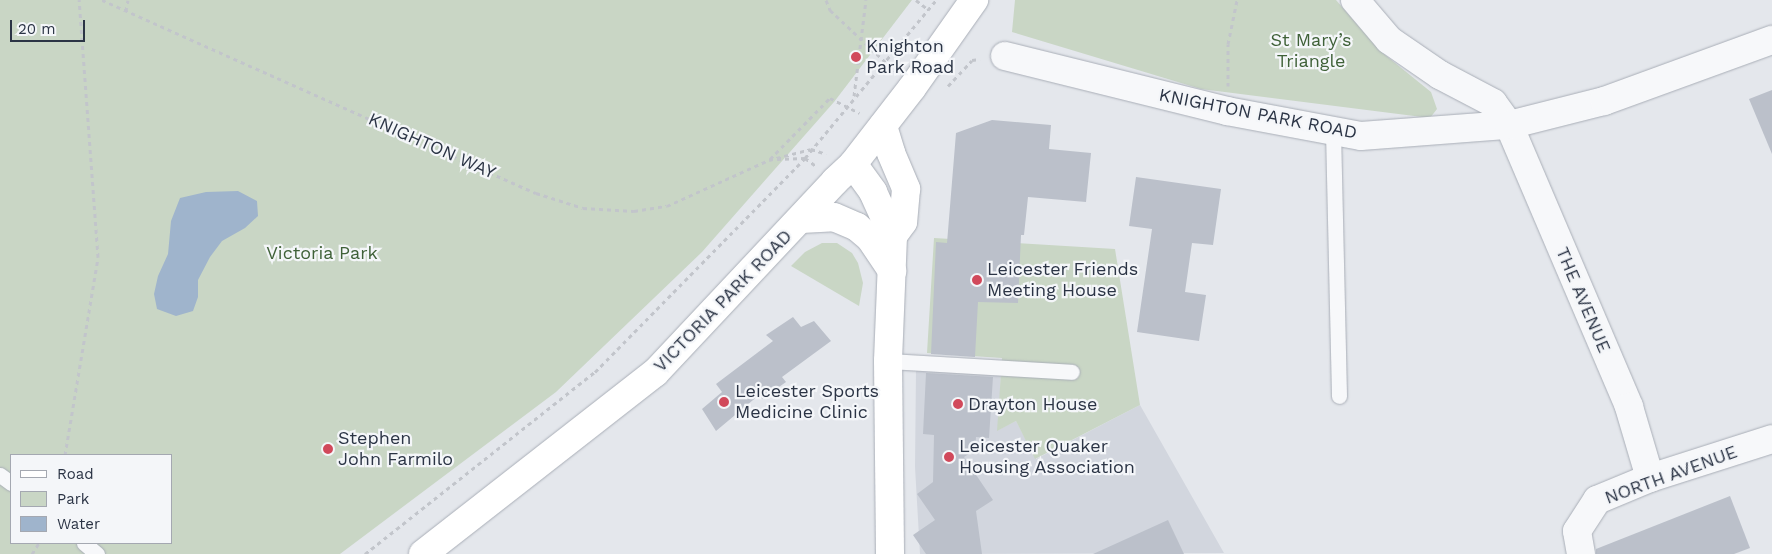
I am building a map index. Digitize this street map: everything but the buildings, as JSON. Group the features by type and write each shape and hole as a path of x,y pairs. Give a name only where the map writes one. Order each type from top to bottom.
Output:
{"main road":[{"name":"VICTORIA PARK ROAD","path":"423,554 655,373 853,164 883,126 974,0"},
{"path":"883,126 906,189 903,222 893,236"},
{"path":"853,164 873,192 893,236 888,361 890,554"},
{"path":"801,219 834,217 857,227 870,238 892,271"}],"street":[{"name":"THE AVENUE","path":"1355,0 1388,40 1440,74 1493,103 1509,125 1629,407 1650,478"},
{"name":"KNIGHTON PARK ROAD","path":"1005,56 1227,112 1361,136 1509,125 1604,102 1772,40"},
{"name":"NORTH AVENUE","path":"1581,554 1577,531 1597,500 1650,478 1772,439"}],"lane":[{"path":"1333,130 1339,396"},
{"path":"888,361 1072,372"},
{"path":"0,474 10,482"},
{"path":"85,544 97,554"}],"path":[{"path":"65,454 98,257 79,0"},
{"name":"KNIGHTON WAY","path":"102,0 536,193 583,208 634,212 668,206 769,160"},
{"path":"126,11 128,0"},
{"path":"826,0 830,10 885,61"},
{"path":"854,96 866,0"},
{"path":"916,0 929,10"},
{"path":"365,554 595,372 812,149 854,96 936,0"},
{"path":"1227,112 1228,44 1237,0"},
{"path":"942,92 972,60 1005,56"},
{"path":"769,160 830,98 883,126"},
{"path":"769,160 812,149"}],"shaded area":[{"path":"916,370 1001,375 998,430 1016,421 1036,459 1140,405 1224,553 920,554 915,467"}],"green space":[{"name":"Victoria Park","path":"0,0 912,0 834,102 702,252 556,392 340,554 0,554"},
{"name":"St Mary’s Triangle","path":"1015,0 1336,0 1379,50 1431,92 1437,109 1430,118 1201,89 1012,32"},
{"path":"934,238 1115,249 1140,405 1035,459 1016,421 997,431 1002,358 927,353"},
{"path":"822,243 837,243 852,253 858,263 863,283 859,306 791,266 805,252"}],"water":[{"path":"238,191 257,201 258,216 245,228 222,241 210,257 198,280 198,297 193,311 176,316 157,309 154,294 158,276 168,254 171,221 180,198 206,192"}],"place":[{"name":"Knighton Park Road","path":"856,57"},
{"name":"Leicester Friends Meeting House","path":"977,280"},
{"name":"Leicester Sports Medicine Clinic","path":"724,402"},
{"name":"Drayton House","path":"958,404"},
{"name":"Stephen John Farmilo","path":"328,449"},
{"name":"Leicester Quaker Housing Association","path":"949,457"}]}
